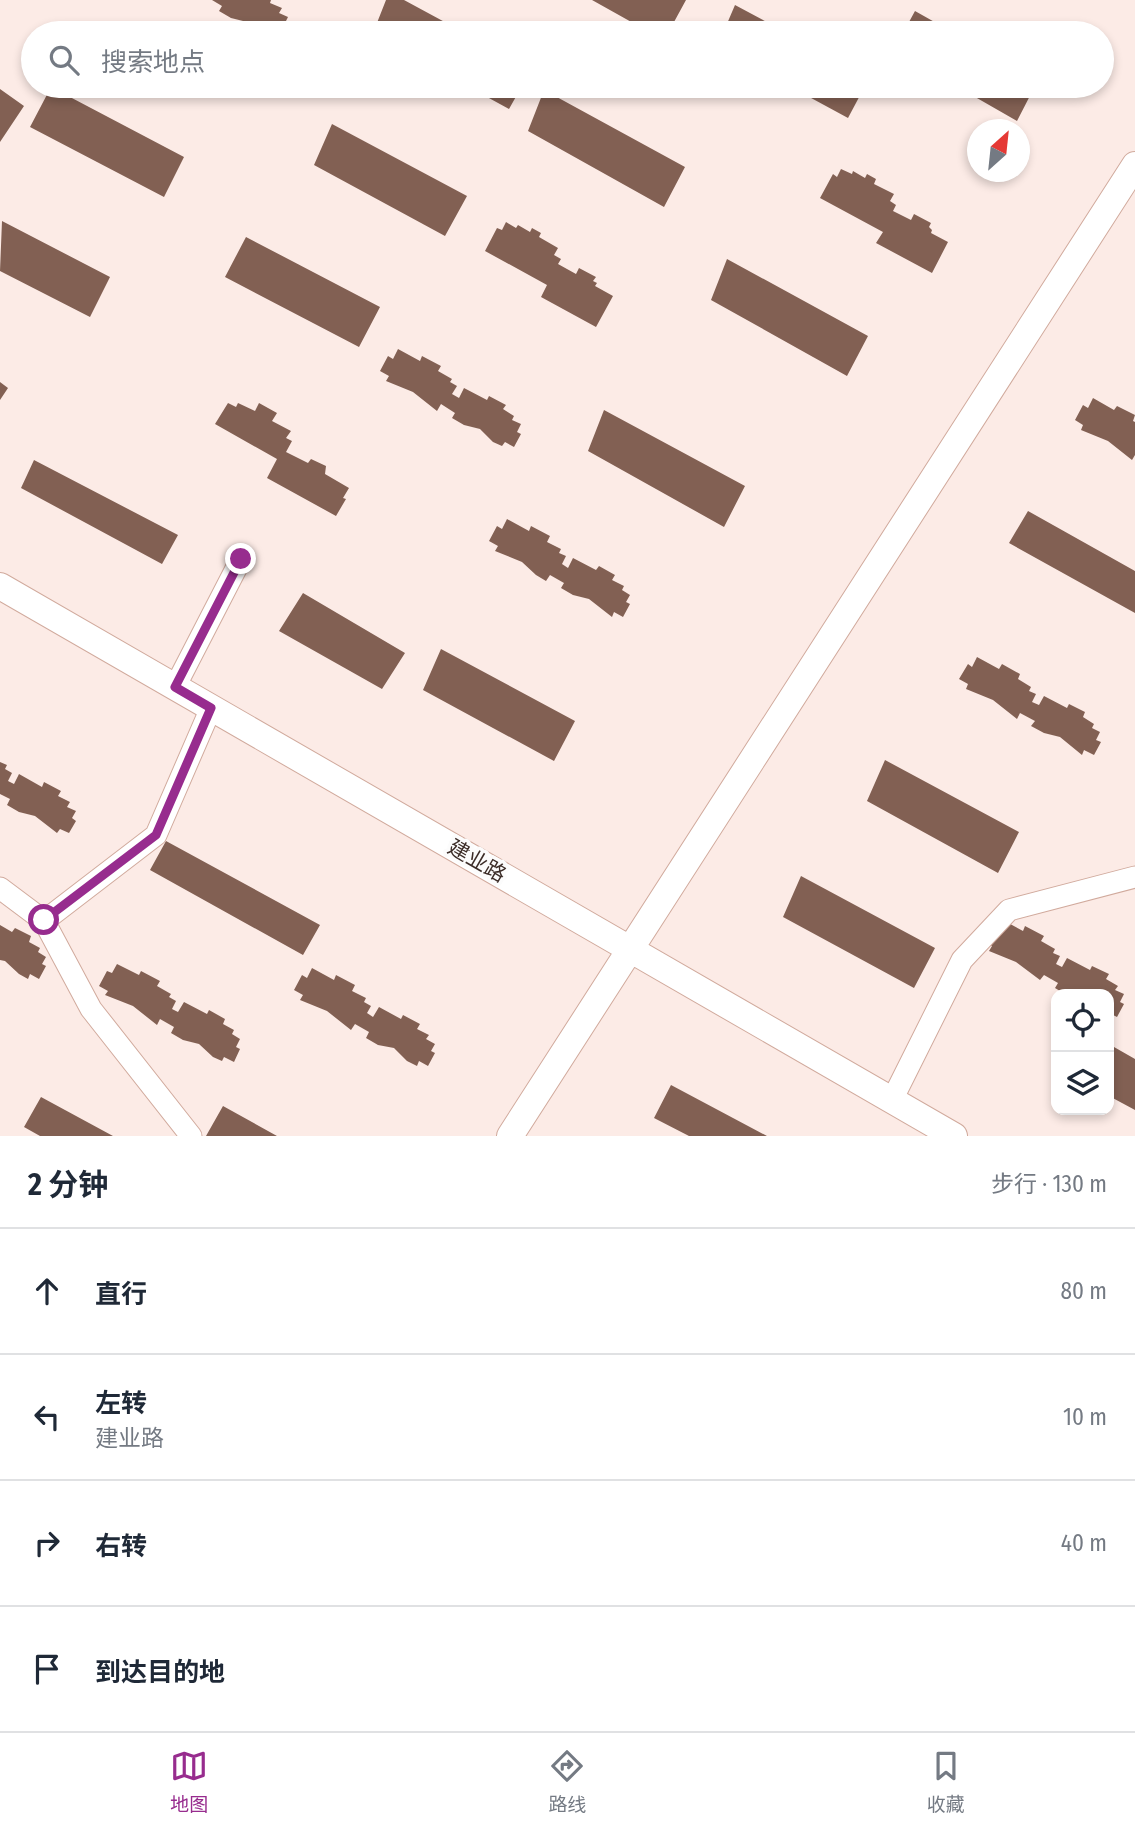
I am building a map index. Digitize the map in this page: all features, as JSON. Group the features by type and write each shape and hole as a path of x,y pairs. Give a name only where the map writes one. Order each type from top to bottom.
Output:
{"street":[{"path":"510,1136 1135,165"},
{"path":"175,687 241,559"},
{"name":"建业路","path":"0,586 954,1136"},
{"path":"44,920 156,835 211,708"},
{"path":"892,1100 962,960 1009,910 1135,877"},
{"path":"0,888 44,920 91,1009 191,1136"}],"building":[{"path":"212,0 271,0 270,3 282,8 279,13 288,17 286,21 243,21 219,11 222,6"},
{"path":"386,0 404,0 443,21 378,21"},
{"path":"592,0 686,0 675,21 630,21"},
{"path":"735,5 765,21 728,21"},
{"path":"915,11 933,21 910,21"},
{"path":"0,89 24,106 0,142"},
{"path":"45,98 72,98 184,157 164,197 30,127"},
{"path":"489,98 515,98 509,109"},
{"path":"541,98 559,98 685,167 664,207 528,131"},
{"path":"811,98 859,98 848,118"},
{"path":"977,98 1029,98 1018,119 1014,119"},
{"path":"332,124 467,196 445,236 314,165"},
{"path":"841,169 852,174 853,171 865,178 867,174 876,179 874,184 894,194 890,201 896,205 893,211 911,220 914,214 931,223 931,233 948,242 932,273 876,243 883,232 820,198 833,174 837,177"},
{"path":"2,221 110,277 90,317 0,271"},
{"path":"506,222 516,228 518,225 530,232 532,228 541,233 539,237 558,248 554,255 561,259 558,264 576,274 579,268 596,277 593,281 597,283 595,286 613,296 596,327 541,297 547,285 485,251 497,228 502,230"},
{"path":"246,237 380,307 359,347 225,277"},
{"path":"727,259 868,336 847,376 711,300"},
{"path":"398,349 420,361 422,356 441,366 438,371 452,379 450,382 457,386 452,394 459,398 464,388 487,400 489,396 506,405 503,409 514,416 512,420 521,424 517,432 521,434 514,447 505,442 502,446 493,442 480,429 464,425 452,418 455,413 441,404 437,411 413,392 386,381 389,376 380,371 388,356 393,359"},
{"path":"0,382 8,388 0,400"},
{"path":"1093,398 1114,410 1117,406 1135,415 1135,455 1132,460 1108,441 1081,430 1083,425 1075,420 1083,405 1088,408"},
{"path":"228,403 236,407 238,403 255,411 259,403 277,413 272,421 291,431 286,438 292,441 286,452 308,463 311,459 326,466 325,474 349,488 336,516 267,478 277,459 215,424"},
{"path":"604,410 745,486 724,527 588,451"},
{"path":"34,460 178,535 162,564 21,488"},
{"path":"1028,511 1135,571 1135,613 1009,543"},
{"path":"507,519 529,531 531,526 550,536 547,542 561,549 559,553 566,556 562,564 568,568 573,558 596,570 599,566 615,575 612,580 624,586 622,590 630,595 626,602 630,604 623,617 614,612 612,617 589,599 573,595 561,588 564,583 550,575 546,581 522,562 495,551 498,546 489,541 497,526 502,529"},
{"path":"303,593 405,653 382,689 279,631"},
{"path":"441,649 575,721 554,761 423,690"},
{"path":"977,657 999,669 1002,664 1020,674 1018,679 1031,687 1029,691 1036,694 1032,702 1039,705 1044,696 1067,708 1069,704 1085,712 1083,717 1094,724 1092,728 1100,732 1096,740 1101,742 1094,755 1084,750 1082,755 1060,737 1031,726 1035,721 1020,713 1017,719 993,700 966,689 968,684 959,679 968,664 972,667"},
{"path":"885,760 1019,832 998,873 867,801"},
{"path":"0,762 7,765 5,769 12,773 8,781 14,784 19,774 42,787 44,782 61,791 58,796 70,802 67,807 76,811 72,818 76,821 69,833 60,829 57,833 35,816 19,812 7,805 10,799 0,794"},
{"path":"166,841 320,925 303,955 150,870"},
{"path":"801,876 935,948 914,988 783,917"},
{"path":"1001,919 1023,931 1025,926 1044,936 1041,941 1055,949 1053,953 1060,956 1056,964 1062,967 1067,958 1090,970 1092,966 1109,974 1106,979 1118,986 1115,990 1124,994 1120,1002 1124,1004 1117,1017 1114,1016 1114,989 1057,989 1058,983 1044,975 1040,980 1016,962 989,951 992,946 982,941"},
{"path":"0,925 12,932 15,928 31,936 29,942 40,948 38,952 46,957 42,964 46,966 39,979 30,974 28,979 0,960"},
{"path":"117,964 139,975 141,971 160,981 157,986 171,994 169,997 176,1001 172,1009 178,1012 184,1002 207,1014 209,1010 225,1019 223,1024 234,1030 232,1034 240,1039 236,1047 240,1049 234,1062 224,1057 222,1061 213,1057 199,1044 183,1040 171,1033 174,1027 160,1019 157,1025 133,1006 105,995 108,991 99,986 107,971 112,973"},
{"path":"312,968 334,980 336,975 355,985 352,991 366,998 364,1002 371,1006 367,1013 373,1017 379,1007 401,1019 403,1015 420,1024 417,1029 429,1035 426,1039 435,1044 431,1051 435,1053 428,1066 419,1061 417,1066 407,1061 394,1048 378,1045 366,1038 369,1032 355,1024 351,1030 327,1011 300,1000 303,995 294,990 302,975 307,978"},
{"path":"1114,1047 1135,1059 1135,1110 1114,1099"},
{"path":"671,1085 767,1136 689,1136 654,1118"},
{"path":"41,1097 113,1136 40,1136 24,1127"},
{"path":"223,1106 277,1136 206,1136"}],"route":[{"path":"44,920 156,835 211,708 175,687 241,559"}]}
